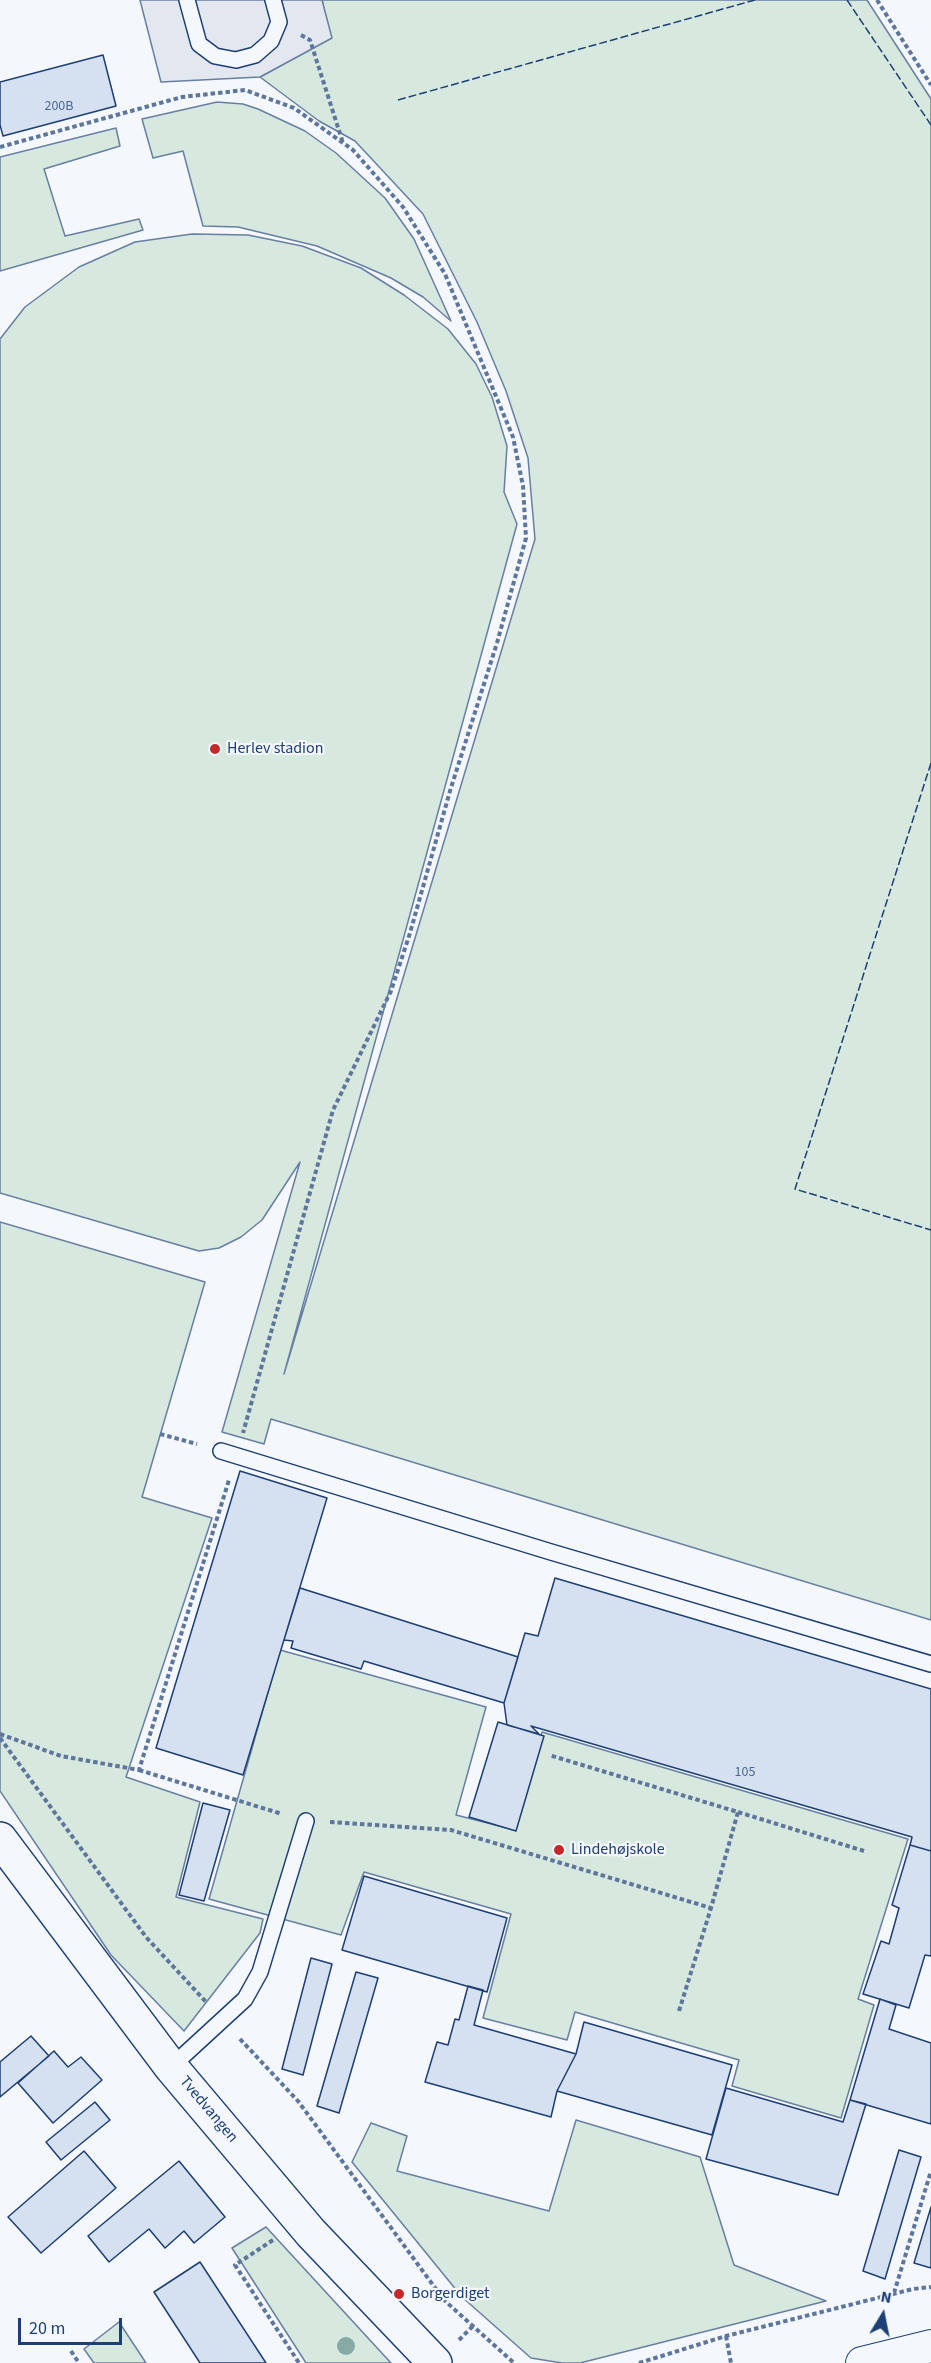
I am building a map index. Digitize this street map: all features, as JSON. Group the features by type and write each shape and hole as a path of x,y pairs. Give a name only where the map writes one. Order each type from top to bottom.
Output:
{"street":[{"name":"Tvedvangen","path":"0,1839 171,2067 301,2221 435,2363"},
{"path":"862,2363 931,2346"}],"lane":[{"path":"187,0 199,44 215,56 236,60 255,55 271,41 279,22 273,0"},
{"path":"221,1451 551,1552 931,1664"},
{"path":"171,2067 224,2021 245,1999 260,1972 306,1821"}],"path":[{"path":"877,0 931,85"},
{"path":"279,22 310,40 344,143"},
{"path":"0,147 182,97 245,90 294,108 353,150 403,207 445,274 513,437 523,486 526,538 497,643 450,791 410,933 391,991 333,1110 236,1456 139,1770"},
{"path":"160,1434 221,1451"},
{"path":"0,1736 62,1756 139,1770 306,1821 452,1830 711,1908"},
{"path":"0,1736 146,1937 298,2101 444,2300 514,2363"},
{"path":"549,1755 864,1851"},
{"path":"679,2012 738,1812"},
{"path":"894,2294 931,2171"},
{"path":"299,2363 235,2265 301,2221"},
{"path":"639,2363 726,2336 931,2287"},
{"path":"726,2336 731,2363"},
{"path":"71,2351 79,2363"}],"shaded area":[{"path":"140,0 322,0 332,38 260,77 161,82"},
{"path":"322,0 867,0 931,99 931,1620 271,1419 264,1444 222,1432 300,1162 262,1220 241,1237 219,1248 199,1251 0,1193 0,339 25,307 79,267 135,242 192,234 248,235 302,246 361,268 404,295 448,329 476,364 492,397 507,446 504,492 517,524 284,1374 535,539 528,458 506,391 477,322 423,214 355,141 319,121 260,77 331,38"},
{"path":"217,102 243,104 305,131 336,153 385,198 414,239 451,321 423,297 391,278 317,246 238,227 203,226 183,151 153,158 142,119"},
{"path":"116,128 120,146 44,169 65,236 139,219 143,230 0,271 0,157"},
{"path":"0,1222 205,1282 142,1497 212,1518 126,1777 200,1802 176,1897 263,1919 260,1933 184,2031 111,1955 0,1791"},
{"path":"280,1650 486,1707 456,1815 511,1829 542,1732 908,1839 858,1999 874,2005 841,2118 732,2086 739,2060 575,2012 567,2040 483,2018 511,1914 364,1872 341,1935 209,1899"},
{"path":"576,2120 700,2157 734,2265 826,2301 580,2363 562,2363 531,2358 462,2297 352,2162 371,2123 407,2136 397,2171 549,2211"},
{"path":"266,2227 391,2363 306,2363 232,2248"},
{"path":"119,2322 146,2363 94,2363 84,2349"}],"building":[{"path":"103,55 116,106 3,136 0,125 0,82"},
{"path":"240,1471 327,1498 243,1775 156,1748"},
{"path":"555,1578 931,1689 931,1851 910,1845 912,1837 531,1726 539,1734 507,1725 504,1703 525,1633 538,1636"},
{"path":"300,1588 518,1657 504,1703 364,1661 361,1669 291,1648 293,1641 284,1640"},
{"path":"498,1722 544,1736 516,1831 469,1817"},
{"path":"203,1803 230,1810 204,1901 179,1895"},
{"path":"910,1845 931,1851 931,1956 925,1955 909,2008 863,1994 881,1941 889,1944 899,1908 892,1905"},
{"path":"364,1876 507,1918 487,1992 342,1950"},
{"path":"311,1958 332,1964 303,2075 282,2069"},
{"path":"356,1972 378,1978 339,2113 317,2106"},
{"path":"468,1986 483,1990 474,2025 576,2054 557,2091 551,2117 425,2082 437,2042 448,2045 455,2019 459,2020"},
{"path":"880,1999 896,2005 889,2029 931,2043 931,2124 850,2100"},
{"path":"584,2022 732,2065 712,2135 557,2091 576,2054"},
{"path":"31,2036 49,2056 0,2097 0,2062"},
{"path":"54,2051 68,2067 81,2057 102,2080 53,2123 18,2083"},
{"path":"726,2088 843,2122 850,2100 866,2104 838,2195 706,2159"},
{"path":"95,2102 110,2120 61,2160 46,2142"},
{"path":"899,2150 921,2157 885,2279 863,2271"},
{"path":"84,2151 116,2188 41,2253 8,2217"},
{"path":"179,2161 225,2217 194,2243 184,2231 165,2248 149,2229 109,2262 88,2236"},
{"path":"931,2207 931,2268 914,2263"},
{"path":"200,2262 266,2363 200,2363 154,2292"}],"fence":[{"path":"398,100 755,0"},
{"path":"847,0 931,125"},
{"path":"931,763 795,1189 931,1230"}],"place":[{"name":"Herlev stadion","path":"215,749"},
{"name":"Lindehøjskole","path":"559,1850"},
{"name":"Borgerdiget","path":"399,2294"}]}
